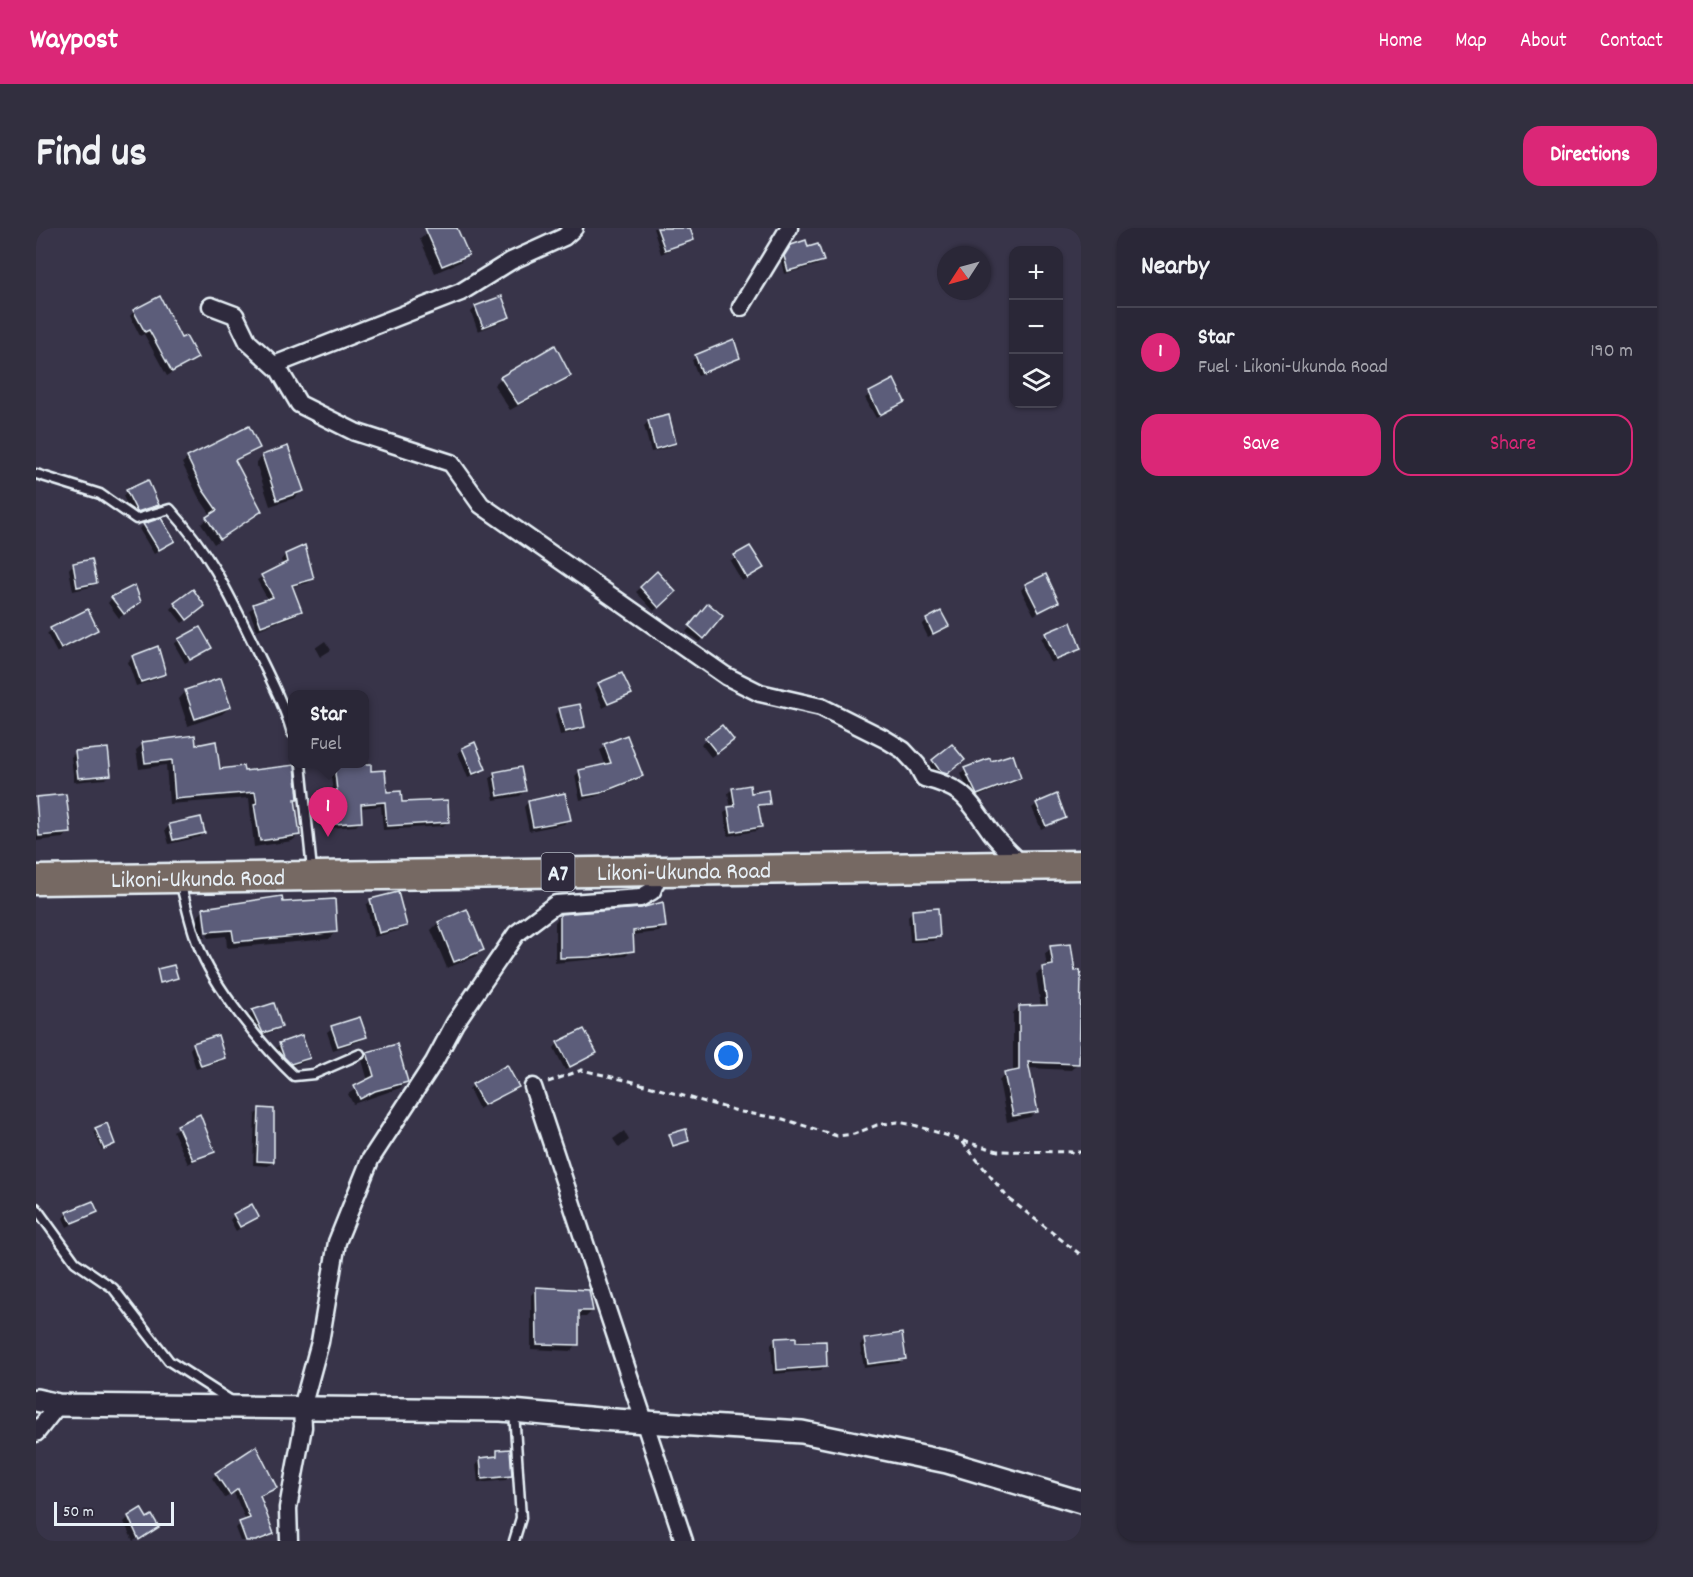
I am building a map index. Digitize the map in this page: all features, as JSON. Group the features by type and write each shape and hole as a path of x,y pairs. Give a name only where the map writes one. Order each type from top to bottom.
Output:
{"highway":[{"name":"Likoni-Ukunda Road","path":"36,880 312,874 1081,865"}],"street":[{"path":"274,365 461,292 511,261 564,237 574,228"},
{"path":"741,307 789,228"},
{"path":"211,306 235,315 249,342 274,365 299,404 355,432 451,463 481,505 726,676 760,693 821,707 903,750 917,765 924,778 946,783 975,805 992,833 1023,866"},
{"path":"289,1541 288,1508 303,1427 302,1408 320,1342 337,1242 370,1160 434,1062 455,1023 516,934 556,904 640,898 652,891 660,871"},
{"path":"533,1087 647,1422 684,1541"},
{"path":"36,1400 58,1405 513,1411 802,1432 947,1462 1081,1502"},
{"path":"36,1433 58,1405"}],"lane":[{"path":"36,474 100,494 136,519 170,509 197,540 222,580 285,708 288,719"},
{"path":"301,768 312,874"},
{"path":"179,878 198,946 226,994 267,1050 294,1076 314,1074 360,1054"},
{"path":"36,1208 75,1262 113,1288 169,1361 241,1407"},
{"path":"513,1411 521,1518 514,1541"}],"path":[{"path":"533,1087 582,1070 741,1112 783,1119 837,1136 854,1134 877,1125 898,1122 998,1151 1081,1152"},
{"path":"961,1140 1008,1198 1081,1255"}],"building":[{"path":"425,228 457,228 469,255 442,266"},
{"path":"657,228 690,228 694,240 665,250"},
{"path":"806,240 808,247 818,244 824,261 788,271 784,256 791,245"},
{"path":"160,296 181,338 186,336 198,358 172,372 149,330 145,332 133,310"},
{"path":"502,296 510,317 483,327 475,306"},
{"path":"734,339 740,358 702,373 695,355"},
{"path":"555,345 571,376 518,404 500,377"},
{"path":"894,379 905,402 880,415 869,392"},
{"path":"669,415 676,443 655,449 648,420"},
{"path":"249,426 260,448 235,460 262,511 220,539 206,517 217,510 203,490 187,457"},
{"path":"288,446 304,491 277,500 262,455"},
{"path":"148,480 159,505 137,512 126,490"},
{"path":"161,518 175,541 159,550 143,524"},
{"path":"305,545 314,579 292,585 302,611 261,626 253,604 273,597 261,575 287,562 285,554"},
{"path":"750,546 764,568 747,578 734,555"},
{"path":"92,559 97,583 77,587 73,563"},
{"path":"657,571 676,592 659,608 640,587"},
{"path":"1046,574 1059,602 1039,612 1025,584"},
{"path":"135,585 141,602 124,614 111,597"},
{"path":"193,589 205,606 187,620 174,603"},
{"path":"708,603 723,616 704,639 689,626"},
{"path":"88,609 98,630 61,649 50,628"},
{"path":"941,611 949,626 933,634 926,619"},
{"path":"1071,622 1081,649 1056,659 1045,633"},
{"path":"200,627 212,648 190,660 178,639"},
{"path":"158,646 166,674 141,682 132,656"},
{"path":"622,673 632,694 608,704 598,683"},
{"path":"221,678 231,707 195,719 185,690"},
{"path":"580,704 585,727 565,732 559,708"},
{"path":"722,725 734,740 717,753 705,738"},
{"path":"195,735 196,745 216,741 220,769 243,766 244,771 288,766 288,768 295,768 298,799 295,799 300,835 260,841 254,804 257,803 255,792 175,799 172,760 145,763 142,742"},
{"path":"627,735 643,776 600,793 584,796 579,770 611,763 604,744"},
{"path":"475,742 486,769 473,774 462,748"},
{"path":"952,744 965,760 947,774 941,772 932,760"},
{"path":"108,748 111,775 78,778 75,751"},
{"path":"1013,754 1021,778 977,795 964,768 990,758 991,761"},
{"path":"371,764 371,771 385,770 387,792 401,791 402,802 448,800 449,822 387,826 385,802 361,804 362,822 335,824 333,791 337,791 334,768 369,768"},
{"path":"521,767 526,791 498,796 494,772"},
{"path":"750,785 751,793 768,790 770,804 758,805 762,827 732,832 728,807 735,806 732,788"},
{"path":"565,793 571,820 533,827 528,801"},
{"path":"66,794 71,833 39,836 36,797"},
{"path":"1057,794 1066,818 1046,826 1036,803"},
{"path":"201,817 205,833 173,840 169,824"},
{"path":"398,892 407,926 379,933 370,899"},
{"path":"282,896 283,902 335,899 337,932 234,942 232,930 206,932 203,908"},
{"path":"663,902 666,927 633,931 634,951 590,957 560,958 560,914 641,908"},
{"path":"938,908 940,937 914,939 912,910"},
{"path":"467,909 484,950 454,962 438,922"},
{"path":"1071,944 1075,971 1080,970 1081,977 1079,1064 1028,1062 1038,1112 1013,1116 1004,1073 1019,1070 1019,1006 1047,1005 1042,967 1053,965 1050,946"},
{"path":"174,965 178,978 160,983 157,969"},
{"path":"274,1003 282,1027 263,1033 252,1010"},
{"path":"360,1017 367,1037 338,1046 331,1026"},
{"path":"584,1029 597,1053 570,1067 557,1042"},
{"path":"218,1035 225,1058 201,1066 193,1043"},
{"path":"302,1035 310,1058 291,1064 284,1057 279,1043"},
{"path":"397,1044 408,1082 375,1091 360,1099 354,1086 374,1076 367,1052"},
{"path":"507,1065 519,1087 484,1105 472,1084"},
{"path":"259,1108 274,1109 274,1162 257,1161"},
{"path":"200,1114 215,1152 193,1160 177,1125"},
{"path":"107,1123 115,1144 104,1149 95,1128"},
{"path":"686,1129 689,1141 673,1146 669,1134"},
{"path":"93,1201 98,1212 72,1223 66,1212"},
{"path":"252,1204 259,1217 240,1227 233,1214"},
{"path":"536,1287 589,1290 593,1311 579,1311 579,1345 537,1344"},
{"path":"902,1333 906,1359 868,1364 864,1339"},
{"path":"796,1337 796,1342 826,1341 827,1366 777,1370 775,1338"},
{"path":"256,1446 277,1488 260,1496 274,1534 256,1541 246,1541 239,1522 250,1518 238,1489 230,1495 215,1473"},
{"path":"510,1449 512,1476 482,1479 480,1458 497,1456 497,1450"},
{"path":"141,1508 147,1518 152,1515 159,1527 139,1540 128,1516"}],"place":[{"name":"Star","path":"328,837"}]}
